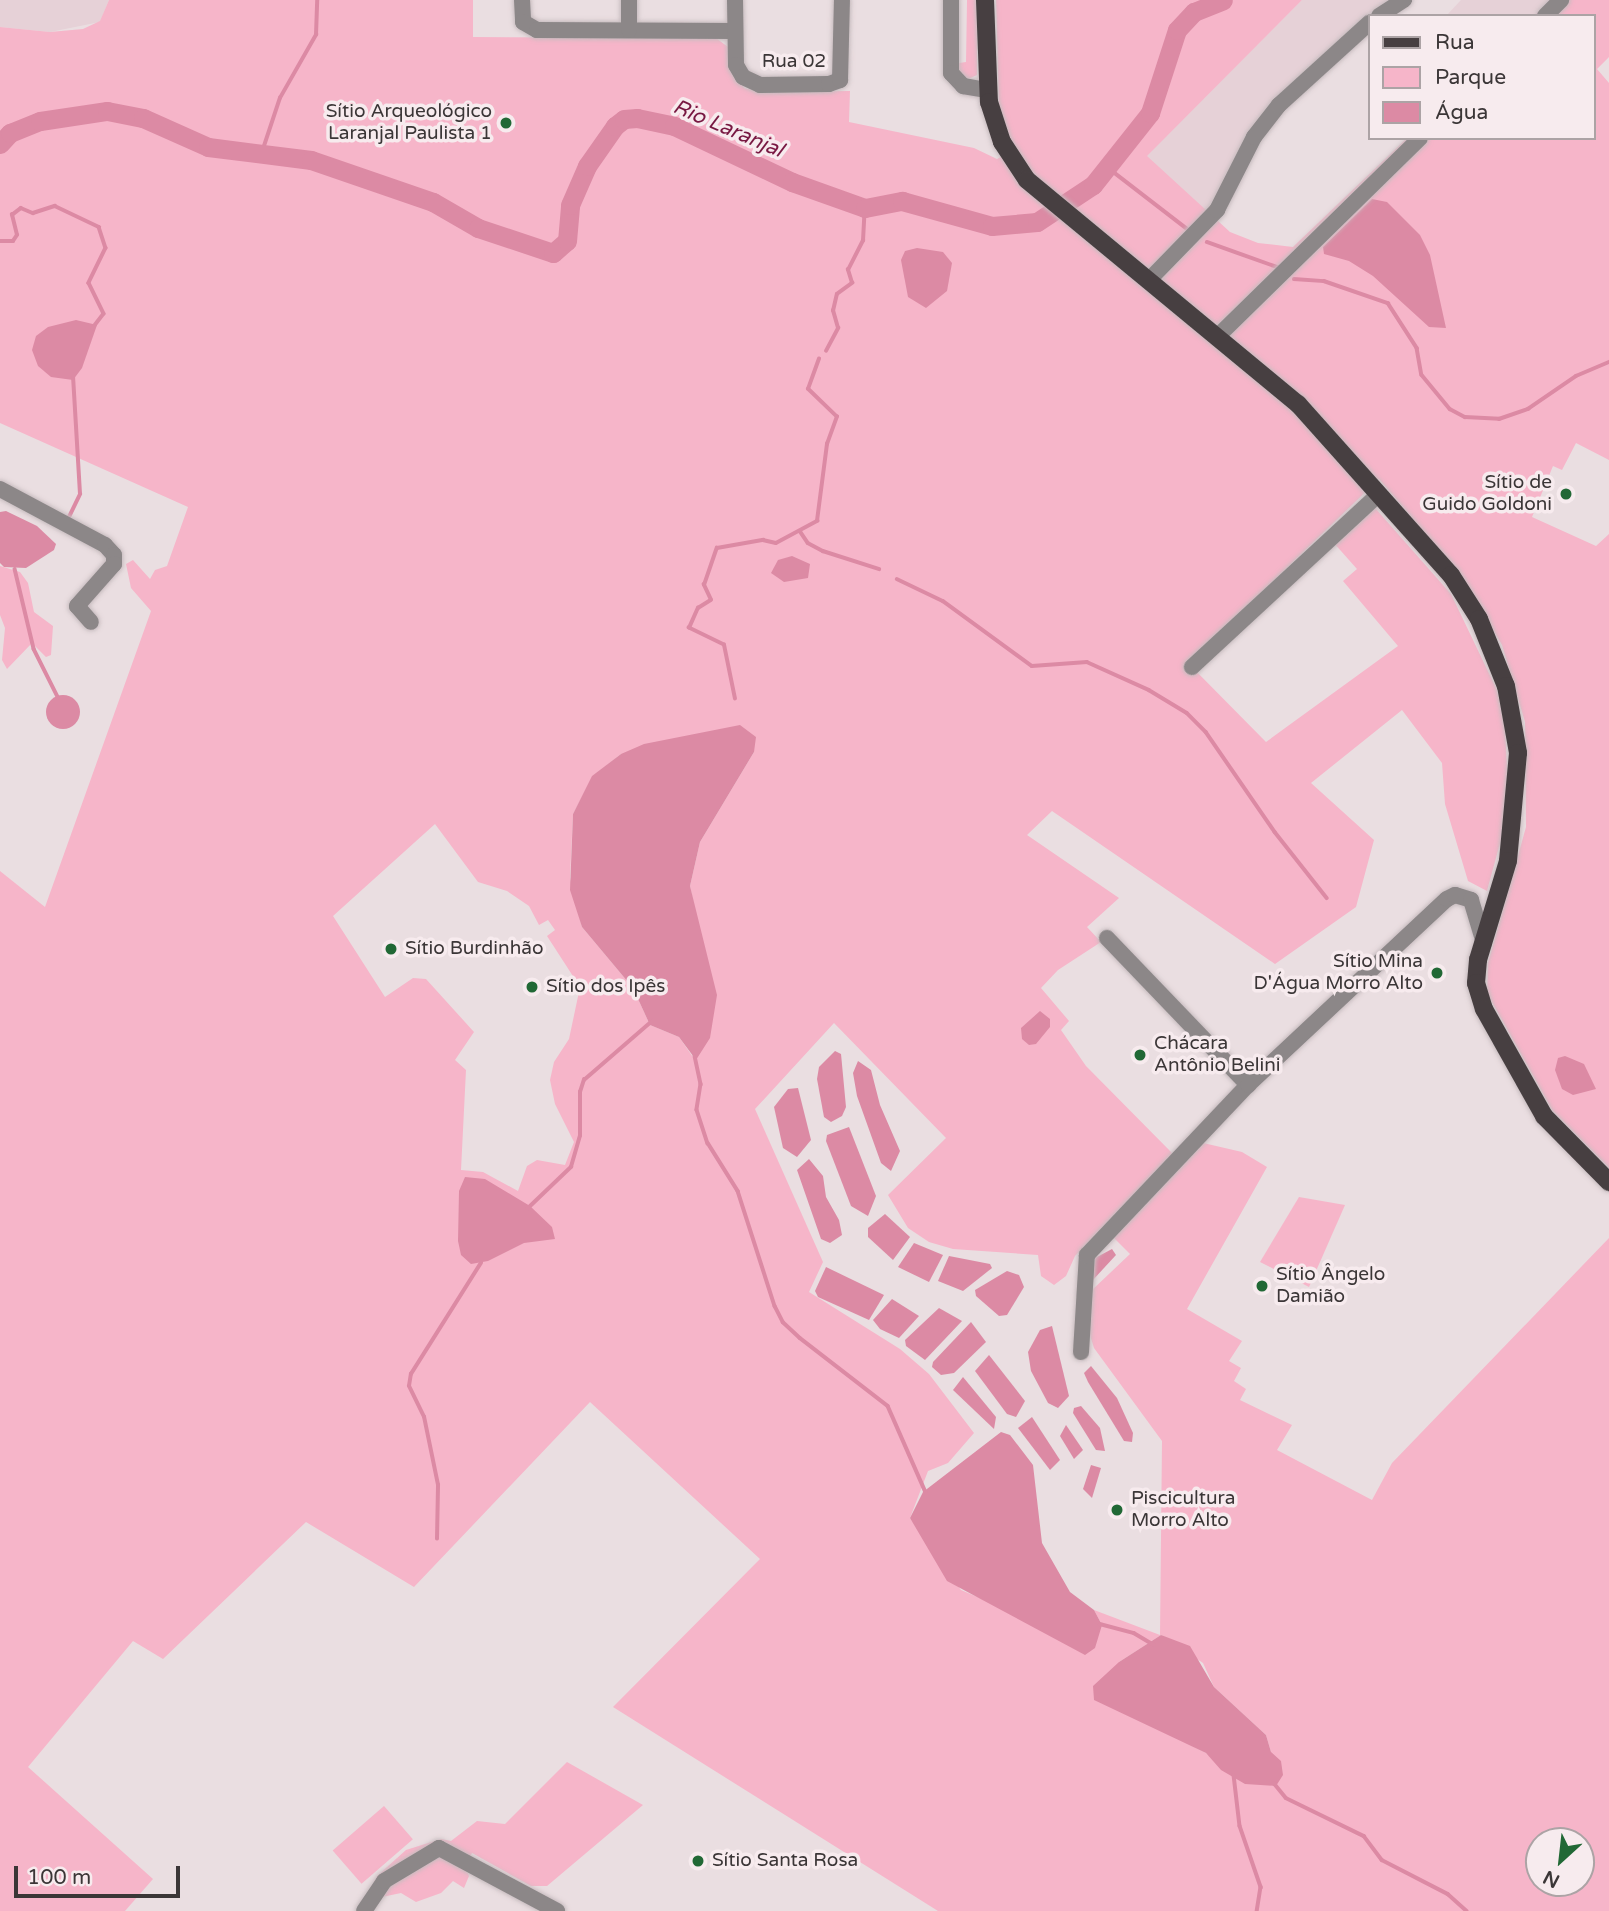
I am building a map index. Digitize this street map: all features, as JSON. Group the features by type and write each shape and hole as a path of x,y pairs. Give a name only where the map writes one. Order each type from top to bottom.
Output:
{"main road":[{"path":"985,0 986,90 1009,155 1042,197 1219,335 1321,427 1461,590 1492,649 1509,699 1518,754 1515,826 1476,970 1484,1009 1544,1116 1609,1182"}],"street":[{"path":"522,0 526,26 735,31"},
{"path":"629,0 629,30"},
{"name":"Rua 02","path":"735,0 735,61 748,81 830,84 840,80 842,0"},
{"path":"951,0 951,73 963,86 986,90"},
{"path":"1382,14 1404,0"},
{"path":"1547,14 1561,0"},
{"path":"1149,280 1190,242 1217,209 1254,137 1279,105 1368,24"},
{"path":"1219,335 1418,140"},
{"path":"0,489 105,545 114,555 114,565 77,606 91,622"},
{"path":"1192,667 1379,494"},
{"path":"1081,1352 1087,1255 1248,1085 1447,899 1455,895 1471,900 1484,943"},
{"path":"1107,938 1248,1085"},
{"path":"364,1911 384,1881 439,1849 557,1911"}],"shaded area":[{"path":"0,0 109,0 100,22 50,32 0,27"},
{"path":"1302,0 1388,0 1372,14 1368,14 1368,18 1275,101 1207,213 1146,156"},
{"path":"1461,0 1550,0 1536,14 1448,14"}],"green space":[{"path":"109,0 473,0 473,37 716,38 728,47 744,88 760,92 850,91 849,122 974,148 997,159 1014,150 999,108 996,0 1302,0 1147,156 1230,232 1258,243 1293,247 1405,140 1595,140 1595,14 1536,14 1550,0 1609,0 1609,57 1597,69 1609,83 1609,460 1576,443 1562,470 1553,466 1532,517 1596,546 1609,534 1609,1168 1552,1110 1487,993 1488,963 1526,827 1525,722 1502,645 1461,575 1379,479 1188,663 1266,742 1398,646 1343,581 1357,569 1333,542 1369,510 1376,509 1451,594 1497,690 1505,728 1508,786 1505,825 1487,891 1468,881 1445,804 1442,763 1402,710 1311,783 1374,840 1356,907 1275,964 1052,811 1027,835 1119,898 1087,927 1101,942 1058,970 1041,988 1069,1021 1061,1030 1086,1066 1174,1155 1075,1256 1066,1276 1054,1285 1041,1276 1038,1255 953,1249 929,1242 908,1228 888,1195 946,1138 834,1023 755,1109 823,1262 809,1292 900,1349 929,1374 974,1433 948,1463 928,1471 910,1518 961,1590 989,1602 1102,1625 1094,1610 1160,1635 1162,1441 1094,1348 1089,1332 1090,1292 1130,1254 1110,1234 1199,1142 1242,1152 1267,1167 1187,1309 1242,1341 1229,1361 1241,1368 1234,1381 1246,1389 1240,1400 1292,1425 1277,1450 1372,1500 1392,1463 1609,1238 1609,1911 938,1911 613,1707 760,1559 590,1402 414,1587 306,1522 163,1659 133,1641 28,1767 153,1879 125,1911 0,1911 0,871 45,907 151,611 131,588 126,564 133,560 150,579 155,570 167,566 188,507 0,423 0,27 50,32 83,29 100,21","holes":["754,752 700,842 690,886 699,929 695,1060 679,1037 650,1025 633,988 582,927 570,878 573,814 593,776 621,754","435,824 478,882 507,891 529,906 539,925 548,920 555,930 547,936 580,987 569,1039 554,1062 550,1080 555,1104 574,1142 565,1165 537,1160 527,1166 518,1191 483,1172 461,1170 466,1070 455,1060 474,1032 426,979 413,978 385,997 333,916","1161,1635 1203,1663 1214,1687 1266,1735 1271,1752 1233,1776 1206,1753 1175,1737 1119,1662"]},
{"path":"967,0 977,0 977,75 966,80 959,76 959,63 966,62"},
{"path":"0,566 20,572 28,583 34,612 53,626 51,655 46,657 32,643 7,669 2,660 5,628 0,615"},
{"path":"1299,1197 1345,1205 1309,1287 1260,1262"},
{"path":"567,1762 643,1805 547,1886 531,1886 472,1853 465,1866 469,1876 464,1888 453,1881 441,1893 416,1902 401,1893 382,1897 370,1889 377,1876 406,1850 441,1839 451,1841 477,1821 505,1824"},
{"path":"384,1806 413,1839 362,1884 333,1851"}],"water":[{"path":"1372,199 1387,202 1420,235 1430,255 1446,328 1429,327 1373,276 1349,261 1324,254 1323,247"},
{"path":"917,248 943,252 952,263 947,291 926,308 908,297 901,260 905,251"},
{"path":"76,320 97,325 82,368 73,380 51,377 38,366 32,350 36,336 48,327"},
{"path":"6,511 37,526 56,544 54,550 26,568 4,567 0,563 0,512"},
{"path":"792,556 810,564 808,578 784,582 771,573 778,560"},
{"path":"63,695 75,700 80,712 75,724 63,729 51,724 46,712 51,700"},
{"path":"740,725 756,737 754,752 700,842 690,886 717,995 710,1038 696,1060 679,1037 650,1025 633,988 582,927 570,890 573,814 592,776 621,754 644,744"},
{"path":"1040,1011 1050,1019 1050,1027 1036,1044 1029,1045 1022,1039 1021,1028"},
{"path":"835,1051 841,1054 846,1107 842,1116 831,1122 824,1117 817,1079 819,1067"},
{"path":"1565,1056 1584,1064 1596,1089 1573,1095 1562,1089 1555,1070 1558,1058"},
{"path":"858,1061 871,1070 880,1105 900,1151 891,1171 881,1163 857,1096 853,1073"},
{"path":"798,1088 811,1140 797,1157 783,1148 774,1107 788,1089"},
{"path":"849,1127 876,1196 868,1216 851,1206 826,1141 827,1135"},
{"path":"809,1159 823,1176 826,1197 839,1220 842,1235 830,1243 821,1239 797,1170"},
{"path":"465,1177 485,1179 530,1206 552,1227 555,1239 524,1243 488,1261 471,1264 461,1255 458,1241 459,1191"},
{"path":"885,1214 910,1237 893,1260 868,1237 868,1228"},
{"path":"914,1243 943,1255 929,1282 898,1267"},
{"path":"1112,1249 1116,1255 1092,1281 1095,1258"},
{"path":"949,1256 990,1264 992,1268 963,1291 938,1281"},
{"path":"826,1267 884,1295 869,1320 818,1297 815,1291"},
{"path":"1007,1271 1019,1275 1024,1287 1007,1315 999,1316 976,1296 975,1290"},
{"path":"892,1299 919,1316 899,1338 880,1329 873,1320"},
{"path":"939,1308 962,1321 925,1360 906,1346 905,1340"},
{"path":"971,1322 986,1342 954,1373 941,1375 932,1367 933,1362"},
{"path":"1052,1326 1069,1396 1058,1408 1048,1403 1031,1371 1028,1352 1040,1330"},
{"path":"989,1355 1025,1401 1016,1417 1007,1414 975,1371"},
{"path":"1091,1366 1117,1398 1133,1433 1132,1442 1124,1441 1088,1382 1084,1373"},
{"path":"963,1377 996,1417 994,1429 953,1390"},
{"path":"1081,1406 1100,1428 1105,1451 1096,1450 1073,1413 1074,1408"},
{"path":"1032,1417 1060,1460 1050,1470 1018,1428"},
{"path":"1066,1425 1083,1450 1074,1459 1060,1436"},
{"path":"1001,1432 1010,1435 1033,1465 1042,1543 1070,1592 1094,1610 1102,1625 1095,1648 1085,1655 947,1581 910,1518 923,1492"},
{"path":"1091,1465 1101,1468 1092,1498 1083,1489"},
{"path":"1161,1635 1190,1646 1214,1687 1266,1735 1271,1752 1281,1761 1283,1775 1276,1786 1245,1784 1221,1770 1206,1753 1094,1700 1093,1686 1119,1662"}],"waterway":[{"path":"261,155 280,98 316,35 317,0"},
{"name":"Rio Laranjal","path":"0,144 10,133 40,121 107,111 143,118 208,147 311,160 433,202 478,228 553,253 567,241 570,205 587,166 615,126 624,119 637,118 674,126 792,182 865,208 902,201 992,226 1037,222 1093,185 1150,113 1177,30 1194,12 1223,0"},
{"path":"1107,167 1190,231"},
{"path":"0,241 13,241 17,235 12,215 21,208 33,213 55,206 99,227 106,248 89,283 104,314 93,328"},
{"path":"826,351 838,328 833,311 837,294 852,283 848,270 863,241 865,208"},
{"path":"1207,242 1280,268"},
{"path":"1294,279 1324,281 1388,303 1417,348 1422,375 1450,409 1465,417 1499,419 1528,409 1576,376 1609,362"},
{"path":"735,699 724,645 689,628 698,608 711,600 704,585 717,548 763,540 776,543 817,521 827,444 837,417 808,389 819,359"},
{"path":"69,517 80,494 73,375"},
{"path":"800,531 808,543 823,551 879,569"},
{"path":"15,569 34,649 58,697"},
{"path":"897,579 943,601 1032,666 1087,662 1149,690 1187,713 1206,732 1275,832 1327,898"},
{"path":"527,1209 571,1167 580,1136 580,1092 584,1080 652,1021"},
{"path":"695,1056 701,1084 697,1110 708,1143 738,1191 775,1306 783,1322 888,1406 927,1495"},
{"path":"437,1539 438,1485 424,1417 409,1386 411,1374 481,1263"},
{"path":"1100,1624 1134,1633 1154,1645"},
{"path":"1234,1775 1240,1826 1261,1887 1257,1911"},
{"path":"1274,1783 1286,1798 1364,1836 1382,1860 1448,1894 1467,1911"}],"place":[{"name":"Sítio Arqueológico Laranjal Paulista 1","path":"506,123"},
{"name":"Sítio de Guido Goldoni","path":"1566,494"},
{"name":"Sítio Burdinhão","path":"391,949"},
{"name":"Sítio Mina D'Água Morro Alto","path":"1437,973"},
{"name":"Sítio dos Ipês","path":"532,987"},
{"name":"Chácara Antônio Belini","path":"1140,1055"},
{"name":"Sítio Ângelo Damião","path":"1262,1286"},
{"name":"Piscicultura Morro Alto","path":"1117,1510"},
{"name":"Sítio Santa Rosa","path":"698,1861"}]}
